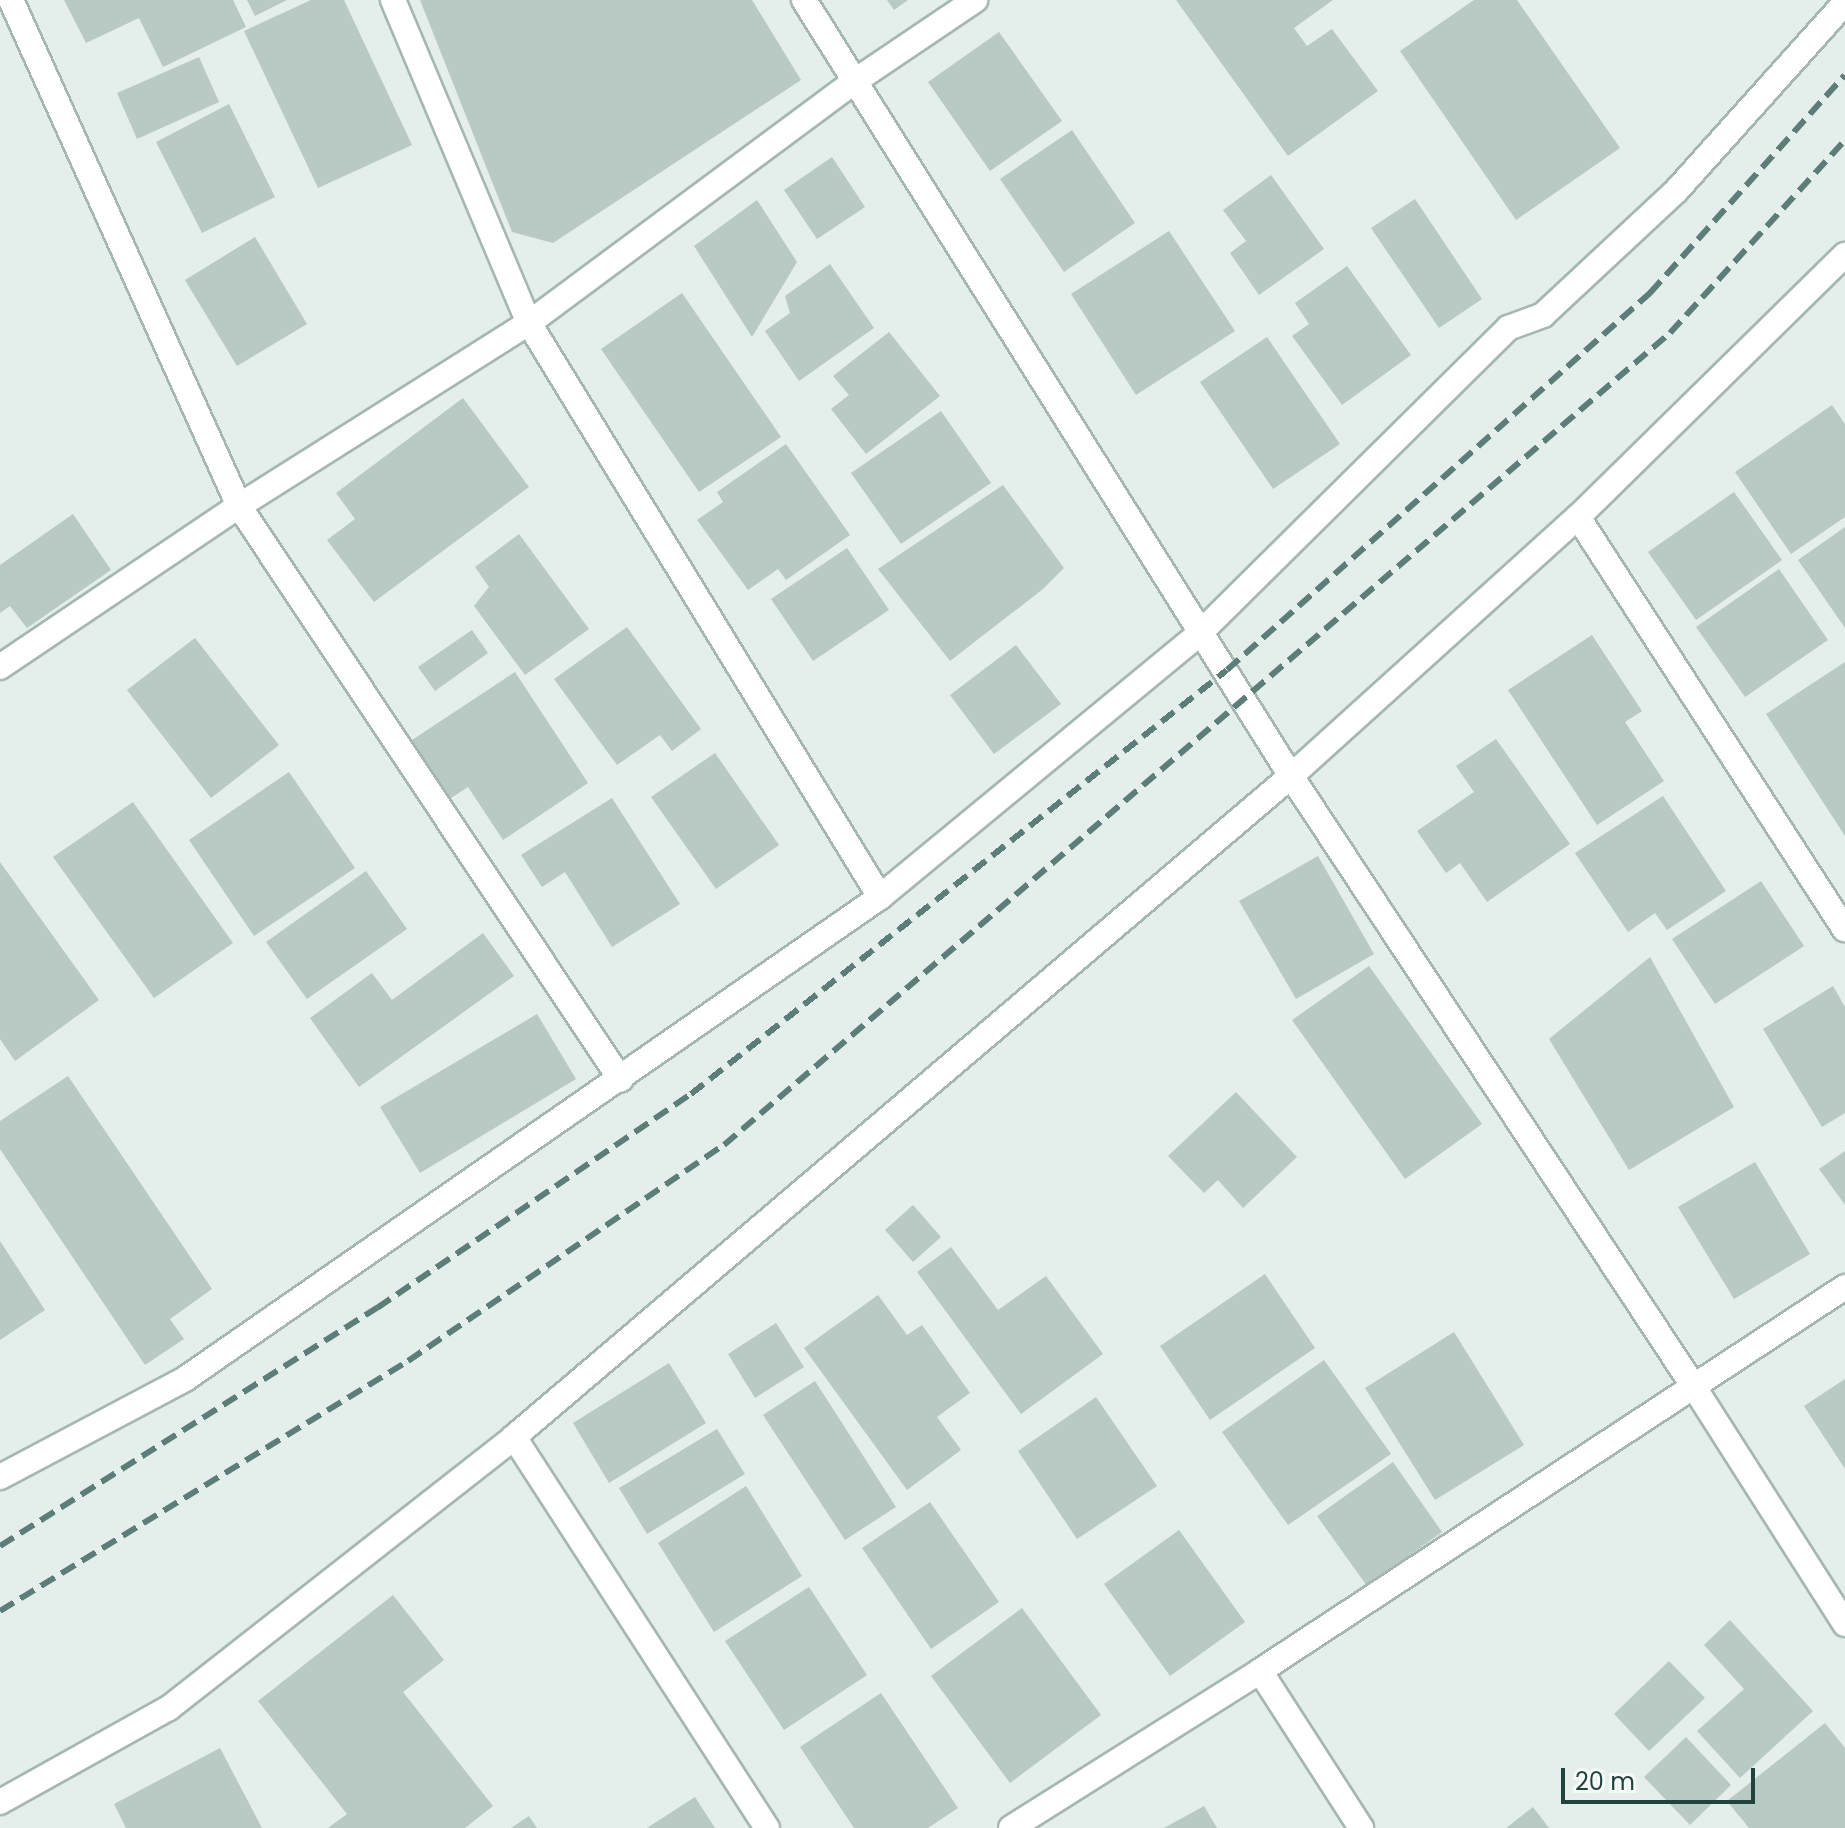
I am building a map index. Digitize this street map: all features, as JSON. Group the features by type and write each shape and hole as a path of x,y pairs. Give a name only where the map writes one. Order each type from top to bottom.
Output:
{"street":[{"path":"11,0 239,506 621,1080"},
{"path":"393,0 529,323 880,897"},
{"path":"804,0 1291,776 1694,1387 1845,1624"},
{"path":"0,667 239,506 529,323 855,81 975,0"},
{"path":"0,1477 185,1379 621,1080 880,897 1201,632 1508,328 1543,315 1677,190 1845,3"},
{"path":"0,1802 169,1708 514,1437 1291,776 1578,517 1845,255"},
{"path":"1578,517 1845,929"},
{"path":"1011,1828 1260,1671 1845,1287"},
{"path":"514,1437 767,1828"},
{"path":"1260,1671 1361,1828"}],"building":[{"path":"64,0 233,0 246,27 163,67 139,18 86,43"},
{"path":"247,0 287,0 255,16"},
{"path":"311,0 344,0 412,145 318,188 244,31"},
{"path":"420,0 752,0 801,80 553,243 512,232"},
{"path":"887,0 908,0 894,10"},
{"path":"1176,0 1333,0 1294,28 1307,46 1332,29 1378,91 1288,156"},
{"path":"1474,0 1517,0 1620,148 1516,220 1400,51"},
{"path":"999,32 1062,121 990,171 928,82"},
{"path":"199,57 219,102 137,139 117,93"},
{"path":"229,104 275,197 202,233 156,142"},
{"path":"1072,130 1135,223 1064,272 1000,179"},
{"path":"832,157 865,207 817,239 784,190"},
{"path":"1271,175 1324,249 1259,295 1230,253 1246,241 1223,210"},
{"path":"1415,199 1482,299 1439,328 1371,228"},
{"path":"757,200 797,262 752,337 694,246"},
{"path":"1169,231 1235,331 1136,395 1071,294"},
{"path":"255,237 307,324 237,366 185,280"},
{"path":"830,264 874,328 799,381 765,331 790,313 785,296"},
{"path":"1347,266 1411,355 1342,405 1292,336 1309,324 1295,303"},
{"path":"682,293 781,437 699,492 601,349"},
{"path":"889,332 940,396 866,454 831,409 849,395 833,376"},
{"path":"1267,337 1340,444 1273,489 1200,382"},
{"path":"463,398 529,487 374,602 327,540 355,519 336,493"},
{"path":"1832,405 1845,424 1845,517 1791,554 1735,472"},
{"path":"941,411 991,483 901,544 851,473"},
{"path":"786,444 850,535 786,580 778,569 748,590 697,520 723,502 717,492"},
{"path":"1003,485 1064,568 1043,589 950,661 878,569"},
{"path":"1734,492 1782,560 1696,620 1648,552"},
{"path":"73,514 111,570 27,628 10,606 0,613 0,565"},
{"path":"1845,527 1845,628 1798,560"},
{"path":"519,534 589,629 525,675 474,606 489,587 475,567"},
{"path":"847,548 889,610 813,661 771,599"},
{"path":"1779,569 1828,640 1745,697 1696,627"},
{"path":"627,627 701,729 672,751 660,735 617,765 554,679"},
{"path":"472,630 488,653 435,691 418,667"},
{"path":"1592,635 1642,711 1625,722 1664,781 1597,825 1508,690"},
{"path":"195,638 279,745 211,798 127,690"},
{"path":"1016,645 1061,704 994,754 950,695"},
{"path":"1845,662 1845,836 1766,714"},
{"path":"515,672 588,783 503,840 468,787 448,800 409,742"},
{"path":"1496,739 1570,844 1487,902 1460,863 1446,873 1417,831 1474,792 1456,766"},
{"path":"715,753 779,845 716,889 651,797"},
{"path":"289,772 355,868 254,936 189,840"},
{"path":"1663,796 1726,891 1667,930 1655,913 1628,932 1575,853"},
{"path":"612,798 680,904 612,947 565,872 542,887 521,855"},
{"path":"133,802 233,943 154,998 53,857"},
{"path":"1318,856 1374,954 1296,999 1239,901"},
{"path":"0,862 99,1000 15,1061 0,1039"},
{"path":"366,871 407,929 307,999 266,942"},
{"path":"1761,881 1804,946 1715,1004 1672,939"},
{"path":"483,933 514,976 359,1087 310,1018 372,973 392,1000"},
{"path":"1650,957 1734,1107 1629,1170 1549,1039"},
{"path":"1369,966 1482,1124 1405,1179 1292,1020"},
{"path":"1833,986 1845,1007 1845,1113 1822,1127 1763,1029"},
{"path":"537,1014 576,1079 420,1173 380,1107"},
{"path":"68,1076 212,1289 170,1319 184,1339 145,1365 0,1149 0,1121"},
{"path":"1236,1092 1297,1157 1243,1208 1218,1180 1204,1193 1168,1156"},
{"path":"1845,1151 1845,1205 1819,1169"},
{"path":"1755,1162 1810,1254 1734,1299 1678,1207"},
{"path":"913,1205 941,1237 913,1262 885,1230"},
{"path":"0,1241 45,1310 0,1340"},
{"path":"951,1247 998,1310 1046,1276 1103,1354 1021,1414 917,1272"},
{"path":"1265,1274 1315,1348 1210,1420 1160,1346"},
{"path":"878,1295 907,1335 922,1325 970,1393 937,1417 961,1450 907,1490 804,1348"},
{"path":"776,1323 804,1367 755,1398 728,1354"},
{"path":"1454,1332 1524,1445 1435,1500 1365,1388"},
{"path":"1324,1360 1391,1454 1288,1525 1222,1432"},
{"path":"669,1363 706,1423 609,1483 573,1423"},
{"path":"1845,1379 1845,1469 1804,1406"},
{"path":"815,1381 896,1507 845,1540 763,1415"},
{"path":"1096,1397 1157,1486 1077,1539 1018,1451"},
{"path":"717,1429 745,1474 647,1534 619,1488"},
{"path":"1393,1462 1442,1532 1367,1586 1317,1516"},
{"path":"746,1486 802,1576 714,1632 658,1543"},
{"path":"930,1502 999,1602 931,1649 862,1548"},
{"path":"1179,1530 1245,1622 1170,1676 1104,1584"},
{"path":"809,1587 867,1675 784,1730 725,1641"},
{"path":"393,1595 444,1660 403,1692 493,1806 465,1828 328,1828 347,1814 258,1701"},
{"path":"1022,1608 1101,1715 1010,1783 931,1676"},
{"path":"1730,1620 1813,1711 1740,1778 1697,1731 1744,1689 1704,1645"},
{"path":"1669,1661 1705,1698 1649,1751 1614,1714"},
{"path":"881,1693 958,1808 928,1828 854,1828 800,1747"},
{"path":"1825,1723 1845,1748 1845,1828 1749,1828 1727,1801"},
{"path":"1686,1737 1731,1785 1690,1825 1644,1777"},
{"path":"220,1748 262,1828 126,1828 114,1804"},
{"path":"695,1797 715,1828 647,1828"},
{"path":"1204,1806 1217,1828 1164,1828"},
{"path":"1533,1807 1549,1828 1506,1828"},
{"path":"529,1816 537,1828 511,1828"}],"railway":[{"path":"0,1546 377,1308 691,1094 1227,670 1650,293 1845,75"},
{"path":"0,1611 408,1361 724,1145 1670,333 1845,140"}]}
